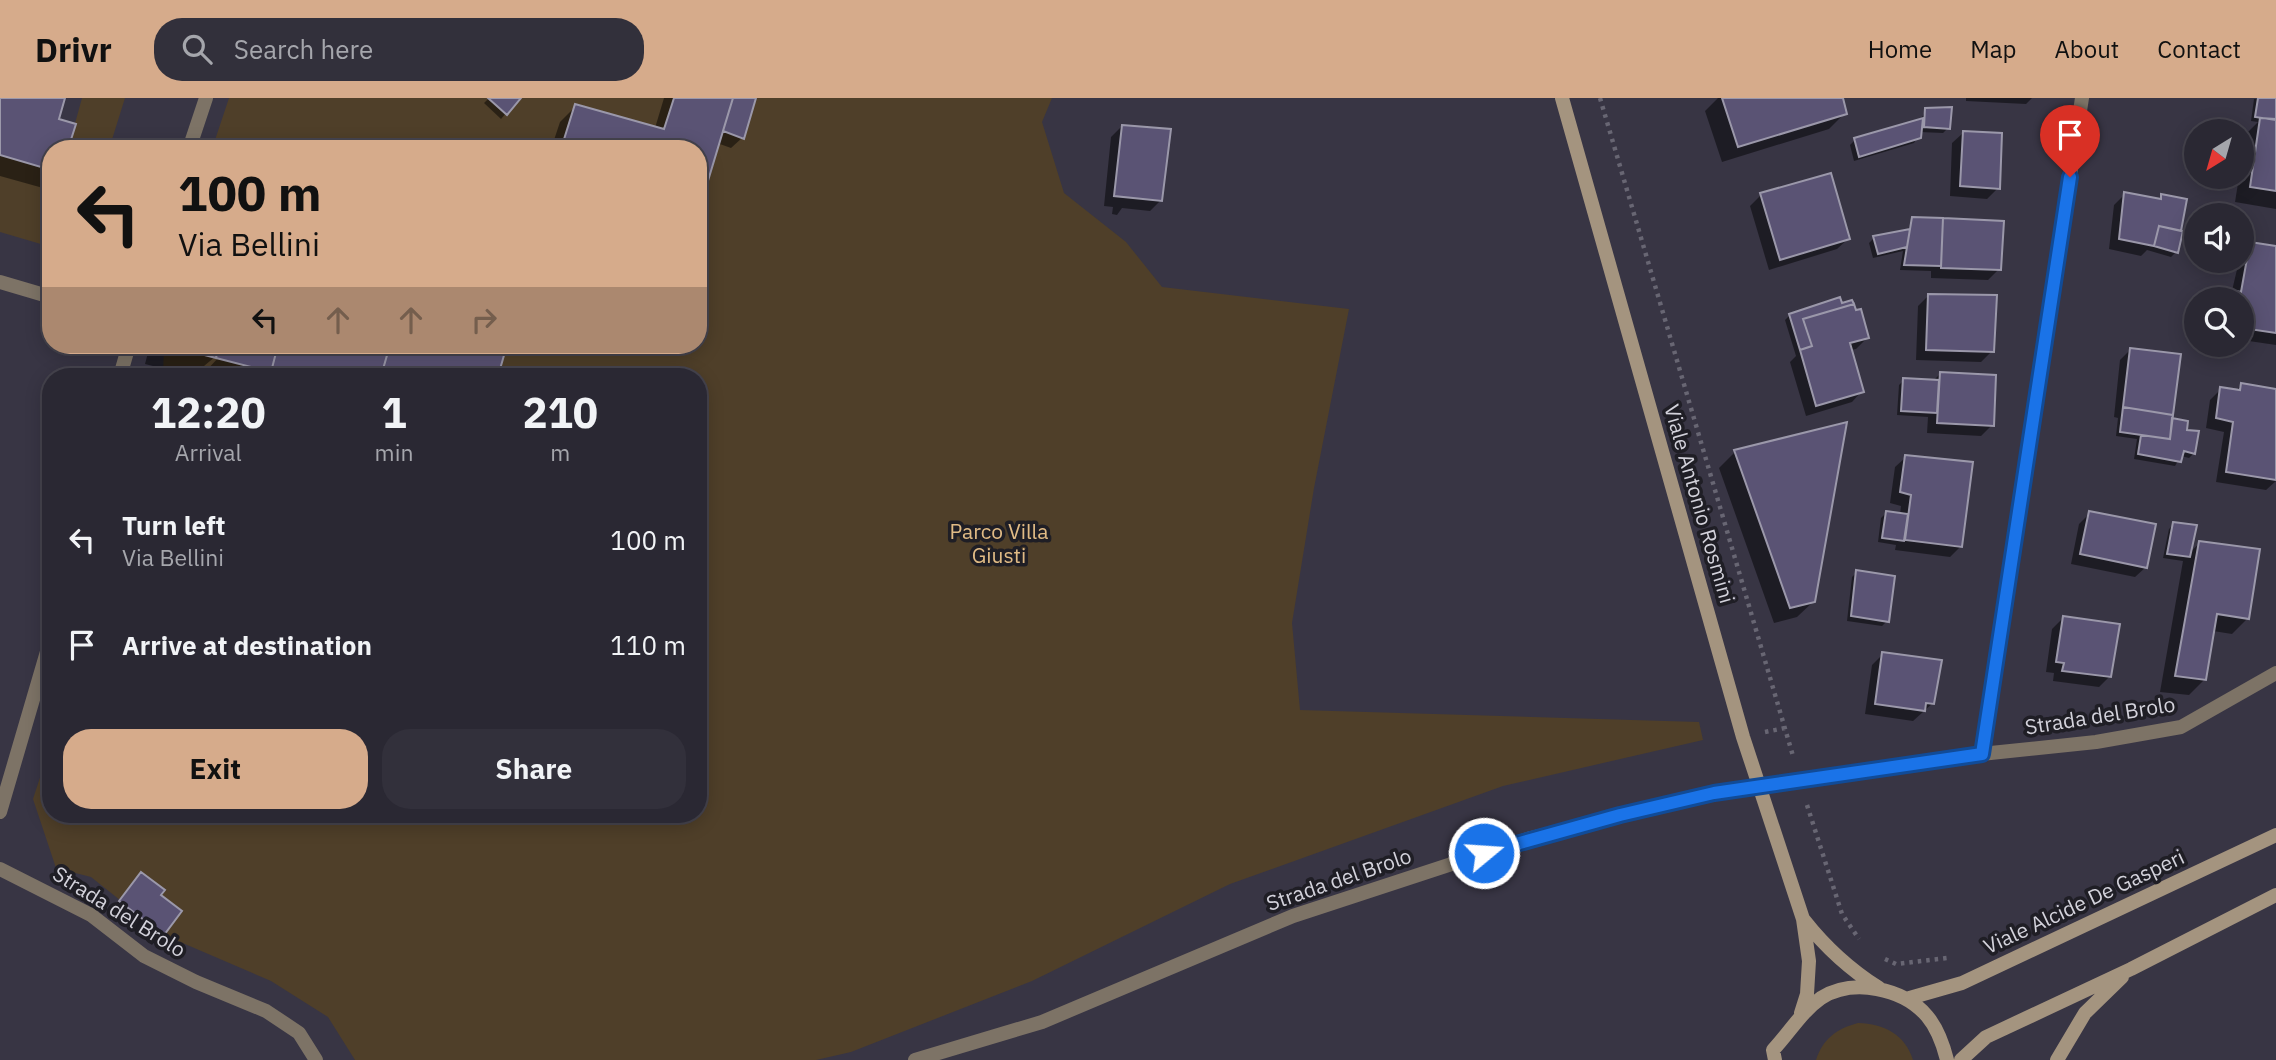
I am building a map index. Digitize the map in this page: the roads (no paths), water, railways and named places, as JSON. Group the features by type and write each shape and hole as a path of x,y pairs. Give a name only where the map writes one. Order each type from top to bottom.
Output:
{"main road":[{"name":"Viale Antonio Rosmini","path":"1562,98 1760,787 1803,919 1809,961 1807,994 1801,1013"},
{"name":"Viale Alcide De Gasperi","path":"1906,999 1962,983 2276,835"},
{"path":"1961,1060 1986,1037 2131,969 2276,895"},
{"name":"Viale Antonio Rosmini","path":"1803,919 1822,943 1849,968 1880,989"},
{"path":"2057,1060 2085,1013 2131,969"},
{"path":"1770,1057 1801,1013 1825,996 1852,988 1880,989 1906,999 1926,1015 1940,1036 1947,1060"}],"street":[{"path":"193,140 205,98"},
{"path":"1982,754 2082,98"},
{"path":"0,282 42,295"},
{"path":"0,812 42,669"},
{"name":"Strada del Brolo","path":"915,1060 1042,1022 1293,916 1531,838 1629,812 1760,787 1982,754 2096,742 2181,727 2276,673"},
{"name":"Strada del Brolo","path":"0,869 91,915 144,956 196,982 266,1010 299,1033 316,1060"}],"park label":[{"name":"Parco Villa Giusti","path":"999,544"}]}
